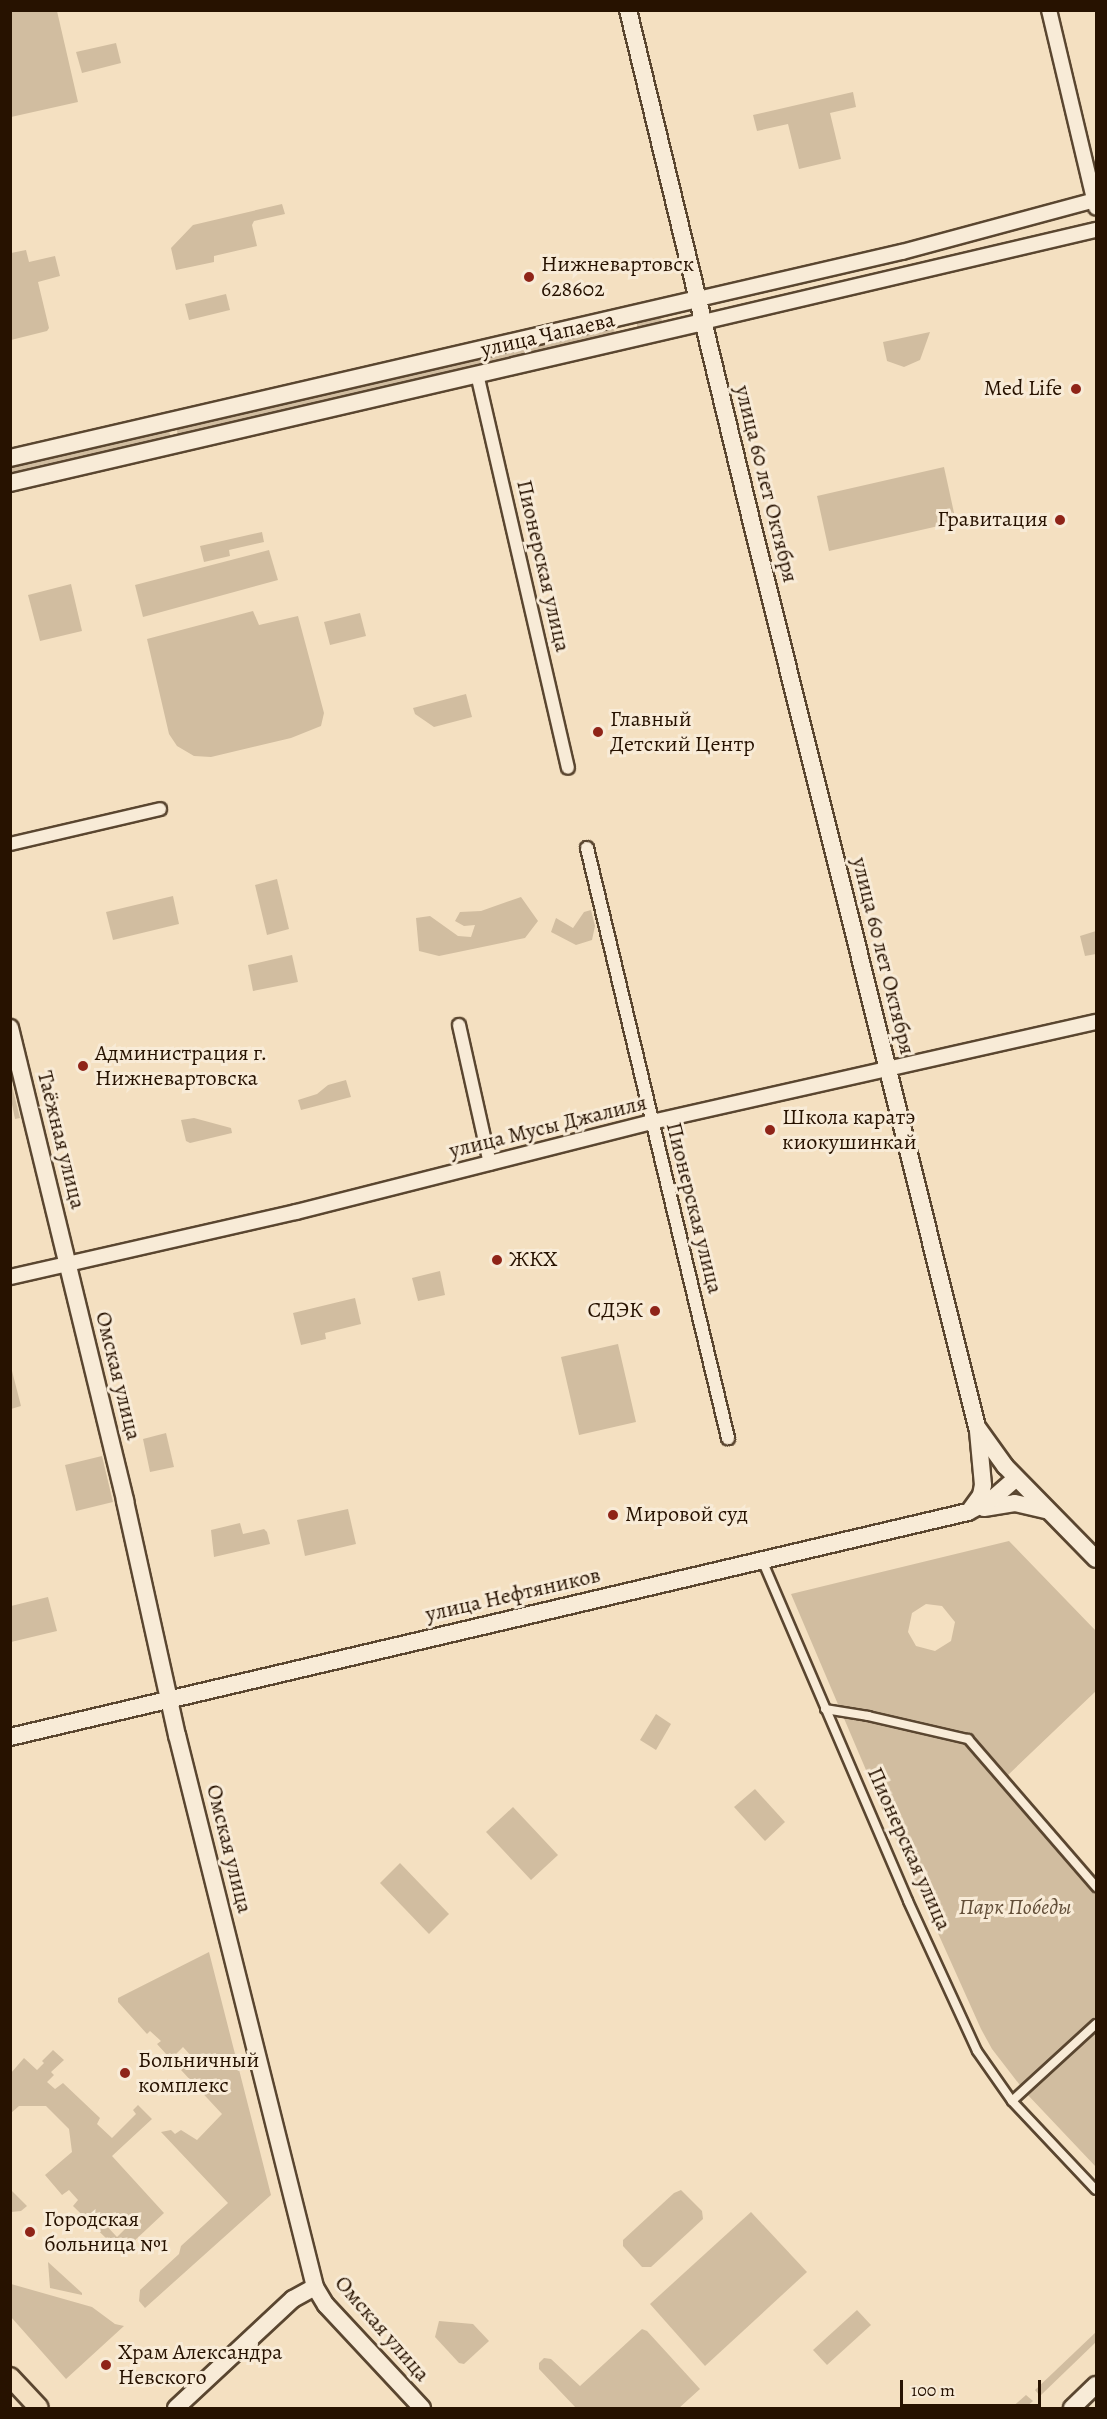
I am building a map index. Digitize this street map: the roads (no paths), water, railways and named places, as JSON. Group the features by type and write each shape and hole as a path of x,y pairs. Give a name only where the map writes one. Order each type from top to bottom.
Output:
{"main road":[{"path":"628,10 698,299"},
{"name":"улица Чапаева","path":"10,458 698,299"},
{"name":"улица 60 лет Октября","path":"698,299 977,1427 996,1455 1016,1478 1096,1559"},
{"path":"612,318 622,321 626,327 625,337 617,342"},
{"name":"улица Чапаева","path":"10,483 703,322"},
{"name":"Таёжная улица","path":"10,1028 67,1263"},
{"name":"Омская улица","path":"67,1263 168,1699 315,2287 326,2305 422,2409"},
{"path":"968,1512 981,1495 983,1485 977,1427"},
{"name":"улица Нефтяников","path":"10,1737 968,1512 991,1500 1016,1478"},
{"path":"968,1512 1015,1503 1034,1505 1051,1513"},
{"path":"177,2409 293,2299 315,2287"},
{"path":"10,2377 39,2409"},
{"path":"1072,2409 1096,2385"}],"street":[{"path":"1049,10 1096,203"},
{"name":"улица Чапаева","path":"698,299 902,252 1096,203"},
{"name":"улица Чапаева","path":"703,322 1096,230"},
{"path":"902,252 908,273"},
{"name":"Пионерская улица","path":"477,374 568,768"},
{"path":"10,844 160,809"},
{"name":"Пионерская улица","path":"587,848 728,1438"},
{"name":"улица Мусы Джалиля","path":"10,1277 180,1240 652,1122 887,1067 1096,1022"},
{"path":"459,1024 490,1164"},
{"name":"Пионерская улица","path":"762,1560 966,2031 988,2069 1012,2101 1096,2190"},
{"path":"825,1709 868,1716 968,1739 1096,1887"},
{"path":"1012,2101 1096,2024"}],"place":[{"name":"Нижневартовск 628602","path":"529,277"},
{"name":"Med Life","path":"1076,389"},
{"name":"Гравитация","path":"1060,520"},
{"name":"Главный Детский Центр","path":"598,732"},
{"name":"Администрация г. Нижневартовска","path":"83,1066"},
{"name":"Школа каратэ киокушинкай","path":"770,1130"},
{"name":"ЖКХ","path":"497,1260"},
{"name":"СДЭК","path":"655,1311"},
{"name":"Мировой суд","path":"613,1515"},
{"name":"Больничный комплекс","path":"125,2073"},
{"name":"Городская больница №1","path":"30,2232"},
{"name":"Храм Александра Невского","path":"106,2365"}],"park label":[{"name":"Парк Победы","path":"1015,1908"}]}
